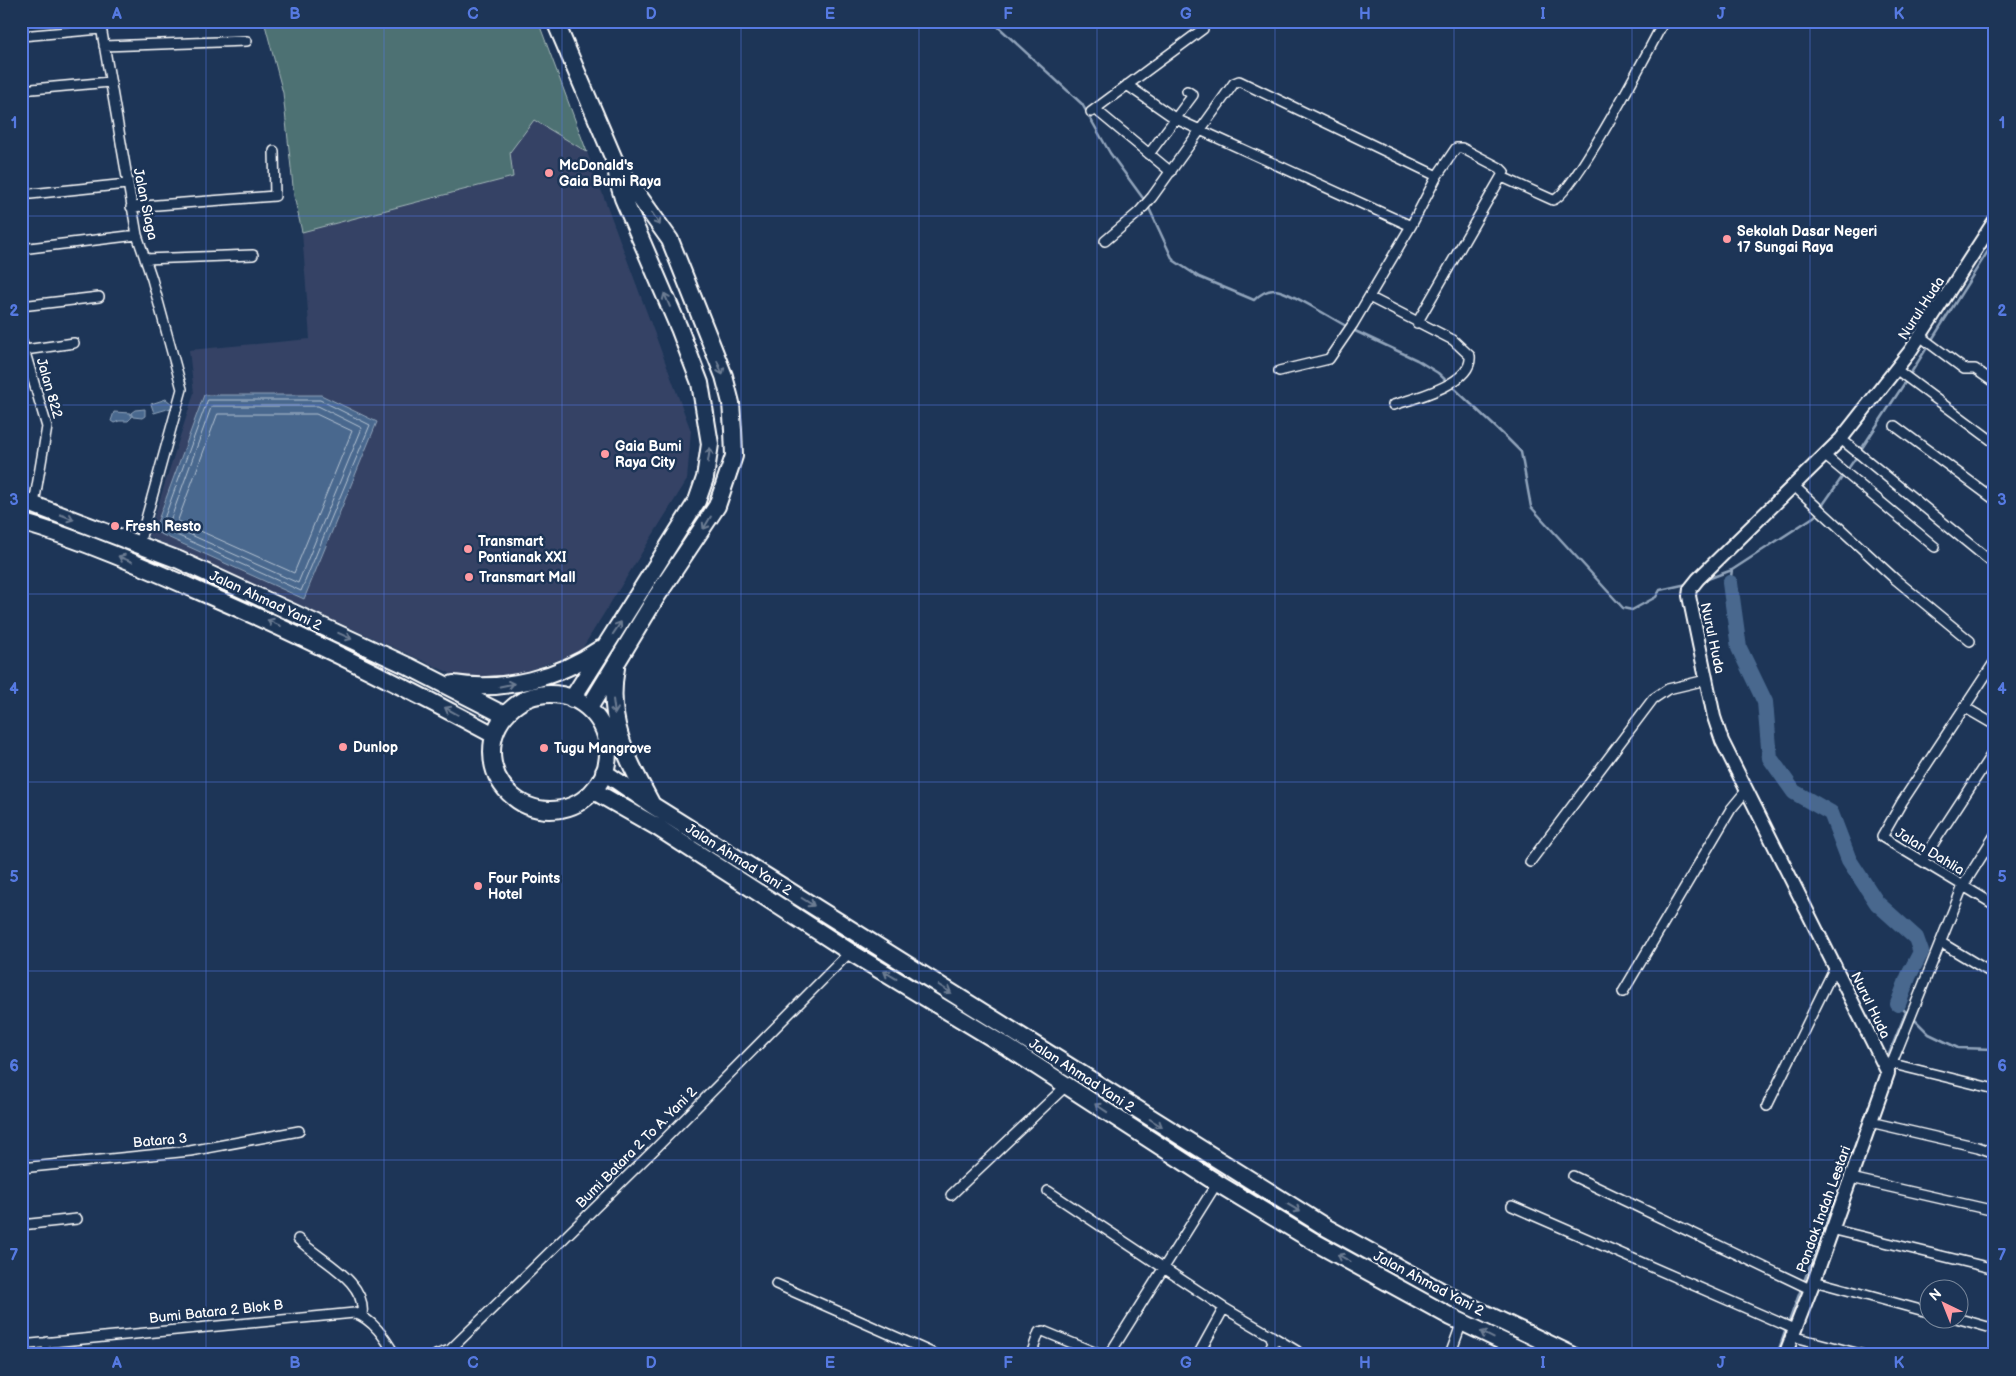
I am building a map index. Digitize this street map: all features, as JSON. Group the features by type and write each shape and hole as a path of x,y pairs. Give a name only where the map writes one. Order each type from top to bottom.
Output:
{"highway":[{"path":"555,21 616,164 670,240 724,376 731,403 734,456 717,506 618,659 589,708"},
{"path":"572,699 697,501 705,478 710,444 700,384 679,328 623,198 616,164"},
{"name":"Jalan Ahmad Yani 2","path":"28,502 188,564 441,682 504,715"},
{"name":"Jalan Ahmad Yani 2","path":"21,522 108,551 278,625 400,684 494,734"},
{"path":"441,682 483,688 506,685 568,668 604,647"},
{"path":"618,659 613,686 619,732 626,757 652,806"},
{"path":"557,693 589,708 599,719 606,733 609,748 604,772 594,791 583,800 556,810 541,810 527,806 504,789 497,777 491,749 494,734 504,715 526,698 541,694 557,693"},
{"name":"Jalan Ahmad Yani 2","path":"604,772 652,806 1327,1228 1460,1301 1572,1355"},
{"name":"Jalan Ahmad Yani 2","path":"594,791 657,827 850,952 1067,1085 1217,1183 1318,1244 1462,1322 1531,1355"}],"street":[{"path":"1502,177 1553,200 1562,196 1591,153 1664,21"},
{"path":"21,36 100,25"},
{"name":"Jalan Siaga","path":"100,25 137,235 182,389 139,544"},
{"path":"1171,172 1093,110 1203,29"},
{"path":"104,46 247,41"},
{"path":"1104,241 1146,203 1202,130 1234,83 1239,81 1436,176"},
{"path":"21,90 110,82"},
{"path":"1127,85 1176,118 1411,226"},
{"path":"1149,154 1192,95 1187,91"},
{"path":"1279,371 1329,359 1353,324 1411,226 1436,176 1456,148 1462,148 1504,172 1417,323"},
{"path":"131,207 275,196 274,151"},
{"path":"21,195 127,184"},
{"name":"Nurul Huda","path":"1890,1068 1746,791 1717,728 1689,596 1695,583 1793,484 1841,439 1899,371 1923,338 1995,220"},
{"path":"21,249 137,235"},
{"path":"145,258 252,255"},
{"path":"21,306 99,297"},
{"path":"1369,297 1453,340 1470,356 1469,364 1451,383 1393,405"},
{"path":"1923,338 1964,369 1975,369 1995,383"},
{"name":"Jalan 822","path":"21,339 47,427 28,502"},
{"path":"25,350 74,343"},
{"path":"1899,371 1995,443"},
{"path":"1895,426 1995,500"},
{"path":"1841,439 1995,565"},
{"path":"1824,455 1935,547"},
{"path":"1793,484 1895,579 1970,641"},
{"path":"1995,661 1964,707 1995,725"},
{"path":"1530,862 1653,699 1668,689 1706,680"},
{"name":"Jalan Dahlia","path":"1964,707 1883,832 1884,839 1995,905"},
{"path":"1922,861 1995,749"},
{"path":"1623,992 1732,809 1746,791"},
{"path":"1995,835 1963,886 1890,1068 1995,1089"},
{"path":"1940,942 1995,974"},
{"name":"Bumi Batara 2 To A. Yani 2","path":"436,1355 450,1350 663,1141 850,952"},
{"path":"1767,1106 1836,965"},
{"name":"Pondok Indah Lestari","path":"1785,1355 1890,1068"},
{"path":"951,1195 1067,1085"},
{"path":"1870,1122 1978,1147 1995,1153"},
{"name":"Batara 3","path":"21,1168 190,1152 299,1131"},
{"path":"1573,1176 1812,1285 1918,1310"},
{"path":"1851,1178 1995,1211"},
{"path":"1109,1355 1217,1183"},
{"path":"1048,1191 1224,1308 1296,1351"},
{"path":"1512,1206 1792,1332 1864,1355"},
{"path":"21,1225 77,1219"},
{"path":"1831,1229 1995,1269"},
{"path":"298,1239 353,1283 363,1305 362,1315 381,1334 395,1355"},
{"path":"776,1284 937,1355"},
{"path":"1198,1355 1224,1308"},
{"name":"Bumi Batara 2 Blok B","path":"21,1345 340,1313 362,1315"},
{"path":"1968,1321 1995,1329"},
{"path":"1450,1355 1462,1322"},
{"path":"1031,1355 1039,1332 1043,1331 1101,1355"},
{"path":"1267,1355 1274,1342 1270,1335"},
{"path":"47,1342 48,1355"}],"shaded area":[{"path":"534,119 587,152 691,431 687,480 580,652 499,681 474,684 148,536 194,393 189,350 310,339 302,232 513,177 510,152"}],"green space":[{"path":"264,21 538,21 587,152 534,120 510,152 513,177 302,232 294,196 283,93"}],"water":[{"path":"204,395 321,395 377,422 304,599 154,531"},
{"path":"166,399 172,404 171,408 154,413 151,404"},
{"path":"145,409 145,416 142,418 133,417 131,413 135,410"},
{"path":"114,412 130,413 132,417 128,421 114,423 111,421"}],"waterway":[{"path":"992,21 1082,104 1110,153 1145,201"},
{"path":"1148,206 1173,260 1199,277 1254,300 1269,290 1282,292 1348,327"},
{"path":"1909,376 1995,240"},
{"path":"1353,330 1417,360 1438,373 1521,452 1531,507 1623,608 1632,610 1656,597 1660,590 1687,584"},
{"path":"1860,451 1906,381"},
{"path":"1730,583 1732,570 1815,516 1857,456"},
{"path":"1705,580 1732,570"},
{"path":"1730,583 1739,648 1765,702 1770,758 1794,792 1831,813 1849,860 1877,903 1916,938 1921,952 1909,975 1898,1004"},
{"path":"1898,1004 1906,1012"},
{"path":"1887,1059 1906,1012"},
{"path":"1912,1017 1929,1034 1958,1048 1995,1049"},
{"path":"1788,1324 1880,1078"},
{"path":"1777,1355 1786,1329"}],"place":[{"name":"McDonald's Gaia Bumi Raya","path":"549,173"},
{"name":"Sekolah Dasar Negeri 17 Sungai Raya","path":"1727,239"},
{"name":"Gaia Bumi Raya City","path":"605,454"},
{"name":"Fresh Resto","path":"115,526"},
{"name":"Transmart Pontianak XXI","path":"468,549"},
{"name":"Transmart Mall","path":"469,577"},
{"name":"Dunlop","path":"343,747"},
{"name":"Tugu Mangrove","path":"544,748"},
{"name":"Four Points Hotel","path":"478,886"}]}
